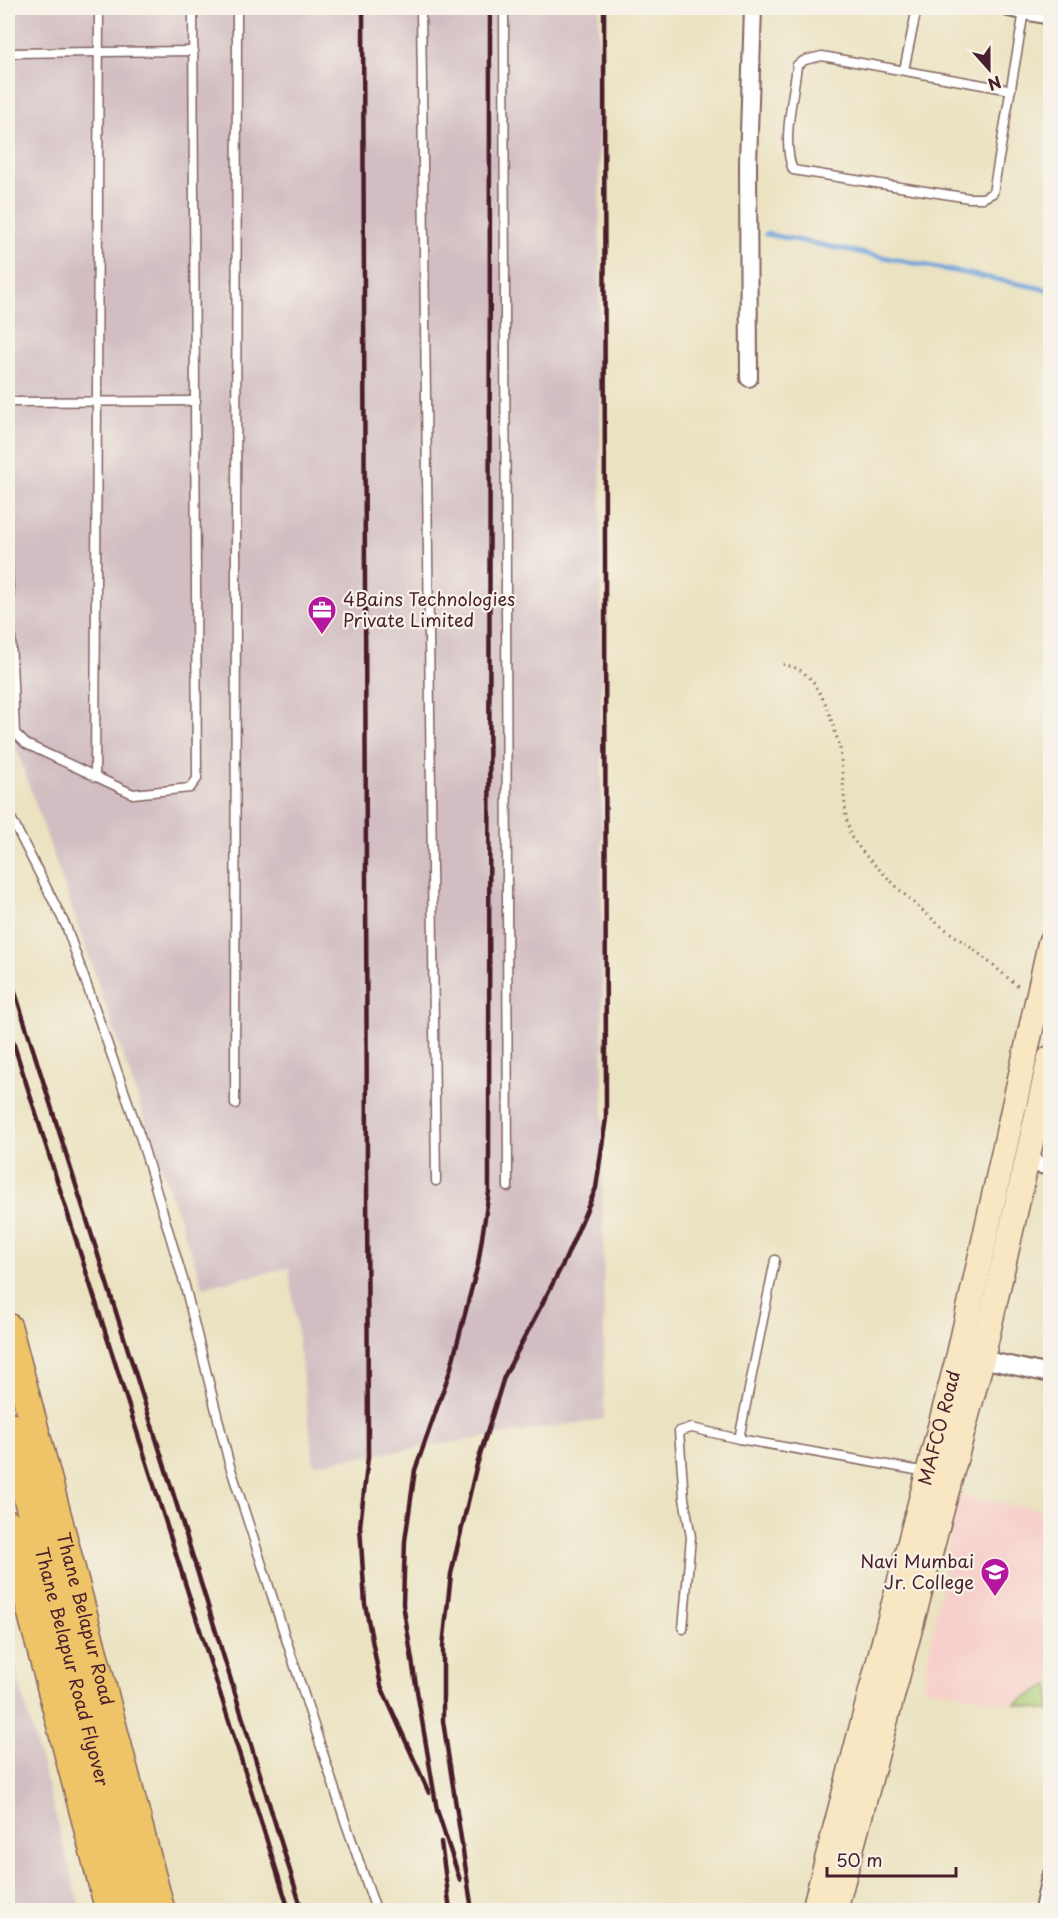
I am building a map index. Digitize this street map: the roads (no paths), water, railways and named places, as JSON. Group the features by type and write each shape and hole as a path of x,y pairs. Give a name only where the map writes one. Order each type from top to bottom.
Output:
{"main road":[{"name":"MAFCO Road","path":"970,1357 1043,1002 1050,943"},
{"name":"MAFCO Road","path":"835,1911 940,1474 970,1357 1026,1162 1050,1058"},
{"name":"Thane Belapur Road","path":"8,1327 161,1911"},
{"name":"Thane Belapur Road Flyover","path":"8,1425 135,1911"},
{"name":"MAFCO Road","path":"814,1911 940,1474"},
{"path":"8,1524 109,1911"}],"street":[{"path":"749,378 748,163 753,8"},
{"path":"1016,9 1050,16"},
{"path":"1026,1162 1050,1167"},
{"path":"970,1357 1050,1374"},
{"path":"1043,1911 1050,1877"}],"lane":[{"path":"95,777 99,8"},
{"path":"8,566 15,733 26,744 134,794 190,788 197,779 193,8"},
{"path":"235,1104 237,8"},
{"path":"421,8 436,1181"},
{"path":"504,8 508,1187"},
{"path":"904,70 917,8"},
{"path":"1011,90 822,56 805,60 797,65 788,144 789,160 793,170 969,198 983,198 993,194 1011,90 1016,9"},
{"path":"8,53 194,51"},
{"path":"8,402 195,401"},
{"path":"8,812 66,926 140,1136 185,1286 229,1463 376,1911"},
{"path":"739,1439 775,1260"},
{"path":"683,1629 691,1537 684,1498 679,1431 692,1428 739,1439 940,1474"}],"waterway":[{"path":"766,234 1050,290"}],"railway":[{"path":"363,8 368,1457 360,1526 365,1604 381,1686 429,1793"},
{"path":"460,1880 437,1810 403,1604 405,1541 415,1470 450,1371 478,1264 489,1192 490,8"},
{"path":"472,1910 443,1721 443,1646 451,1574 476,1468 504,1377 565,1260 596,1188 606,1118 604,8"},
{"path":"8,970 302,1910"},
{"path":"8,1026 289,1910"},
{"path":"441,1842 450,1910"}],"place":[{"name":"4Bains Technologies Private Limited","path":"322,636"},
{"name":"Navi Mumbai Jr. College","path":"995,1598"}]}
